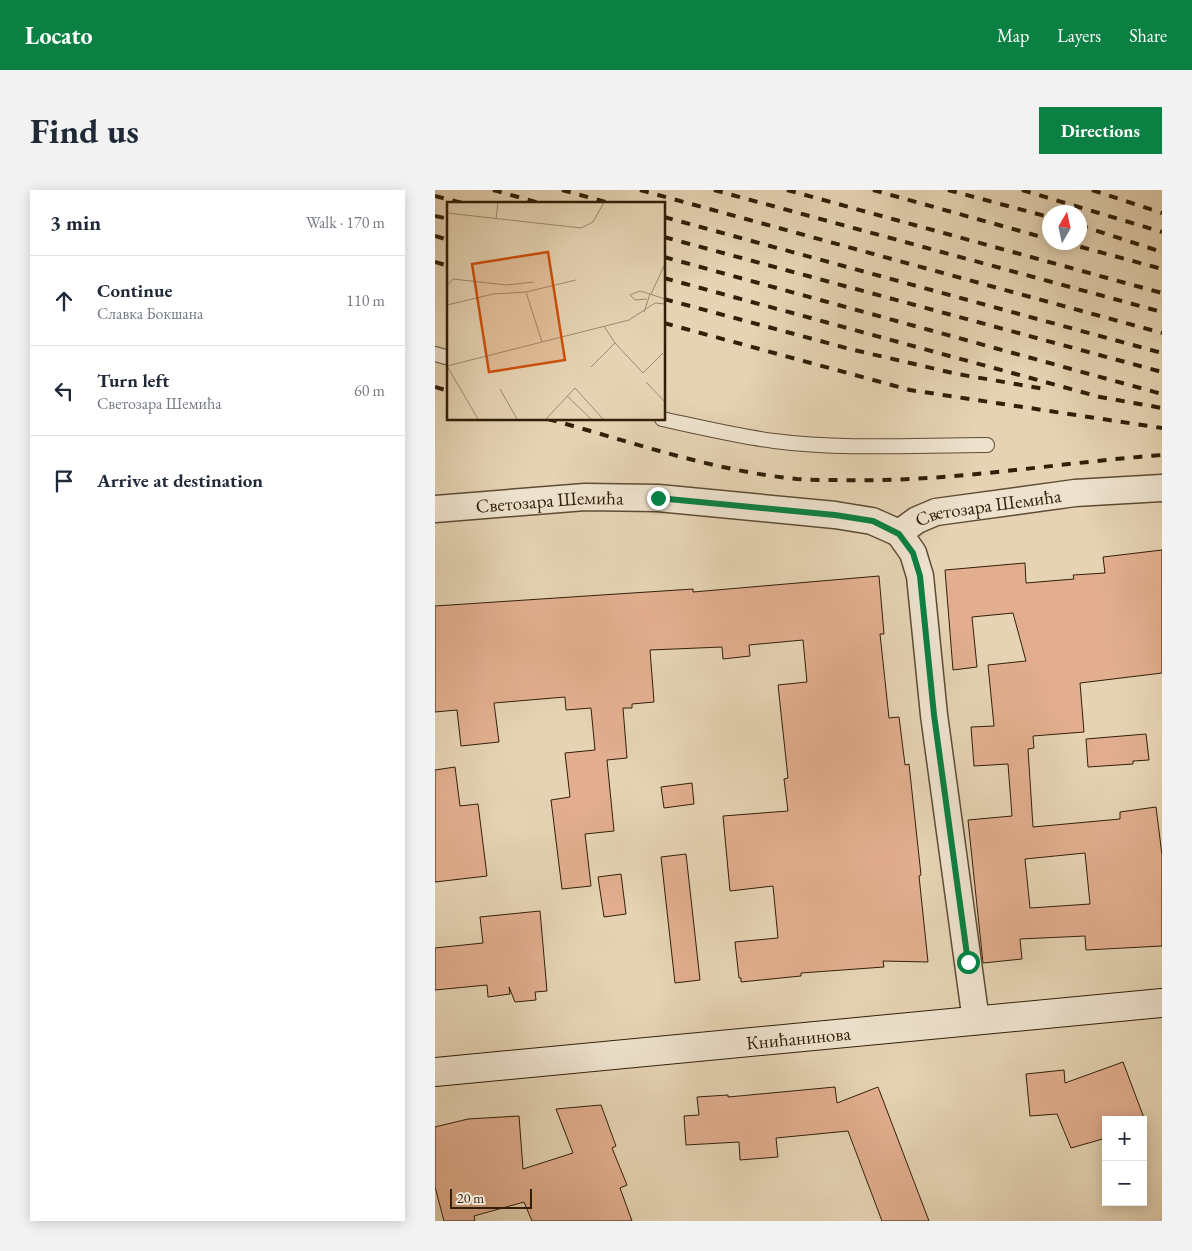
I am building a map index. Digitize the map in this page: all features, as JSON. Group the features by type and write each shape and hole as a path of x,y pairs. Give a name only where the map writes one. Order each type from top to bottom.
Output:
{"main road":[{"name":"Книћанинова","path":"435,1072 1162,1003"}],"street":[{"name":"Светозара Шемића","path":"435,509 585,496 658,498 835,515 873,521 899,534 917,520 936,512 1075,493 1162,488"},
{"path":"899,534 913,553 920,576 934,715 976,1021"}],"lane":[{"path":"665,420 775,441 881,446 987,445"}],"building":[{"path":"1162,550 1162,673 1080,683 1084,732 1033,736 1034,748 1028,749 1033,827 1120,819 1120,812 1156,807 1162,855 1162,946 1086,950 1085,936 1020,939 1022,959 983,963 968,820 1012,816 1008,764 974,766 971,727 994,726 988,665 1026,661 1013,613 972,617 977,667 953,670 945,570 1025,563 1026,583 1074,579 1073,575 1105,573 1103,557","holes":["1085,853 1090,904 1030,908 1025,859"]},
{"path":"879,576 884,634 880,634 889,718 899,717 905,765 909,764 928,962 883,961 884,967 801,973 801,976 741,982 741,978 739,978 735,942 778,938 773,886 730,891 723,816 788,811 784,779 788,778 778,685 807,682 803,640 749,645 750,656 723,659 722,647 650,650 654,702 632,704 632,708 623,708 627,758 607,760 614,831 585,834 591,886 562,889 551,800 570,797 565,753 595,750 591,708 566,710 565,697 494,703 499,742 461,746 457,710 435,712 435,606 693,589 693,592"},
{"path":"1146,734 1149,760 1133,761 1133,764 1088,767 1086,739"},
{"path":"455,767 460,806 478,804 487,876 435,882 435,770"},
{"path":"692,783 694,804 664,808 661,787"},
{"path":"686,854 700,980 675,983 661,857"},
{"path":"621,874 626,914 604,917 598,877"},
{"path":"540,911 547,991 535,992 536,1000 515,1002 509,987 510,994 488,997 487,985 435,990 435,948 483,943 480,917"},
{"path":"1123,1062 1143,1116 1102,1116 1102,1139 1071,1148 1057,1114 1030,1116 1026,1074 1064,1070 1065,1083"},
{"path":"835,1087 837,1103 878,1087 929,1221 882,1221 848,1131 776,1138 778,1157 740,1160 739,1142 686,1145 684,1116 699,1115 697,1097 728,1095 728,1097"},
{"path":"601,1105 616,1146 612,1148 627,1185 620,1188 632,1221 532,1221 524,1202 474,1216 475,1221 444,1221 435,1187 435,1127 468,1119 519,1116 523,1169 573,1153 556,1109"}],"railway":[{"path":"493,190 536,202"},
{"path":"562,190 606,202"},
{"path":"640,190 1162,333"},
{"path":"714,190 1162,312"},
{"path":"787,190 1162,293"},
{"path":"873,190 1042,237"},
{"path":"948,190 1042,215"},
{"path":"1022,190 1162,232"},
{"path":"1092,190 1162,213"},
{"path":"435,196 458,202"},
{"path":"435,216 447,219"},
{"path":"665,217 1162,353"},
{"path":"1087,228 1162,252"},
{"path":"435,236 447,239"},
{"path":"665,237 1162,372"},
{"path":"1087,249 1162,269"},
{"path":"665,257 1162,394"},
{"path":"435,262 447,265"},
{"path":"665,278 1100,397 1162,408"},
{"path":"665,299 850,349 957,374 1045,389"},
{"path":"665,323 910,390 1162,428"},
{"path":"435,387 447,390"},
{"path":"551,420 703,462 766,475 802,479 879,480 960,476 1162,455"}],"route":[{"path":"658,498 835,515 873,521 899,534 913,553 920,576 934,715 968,962"}]}
